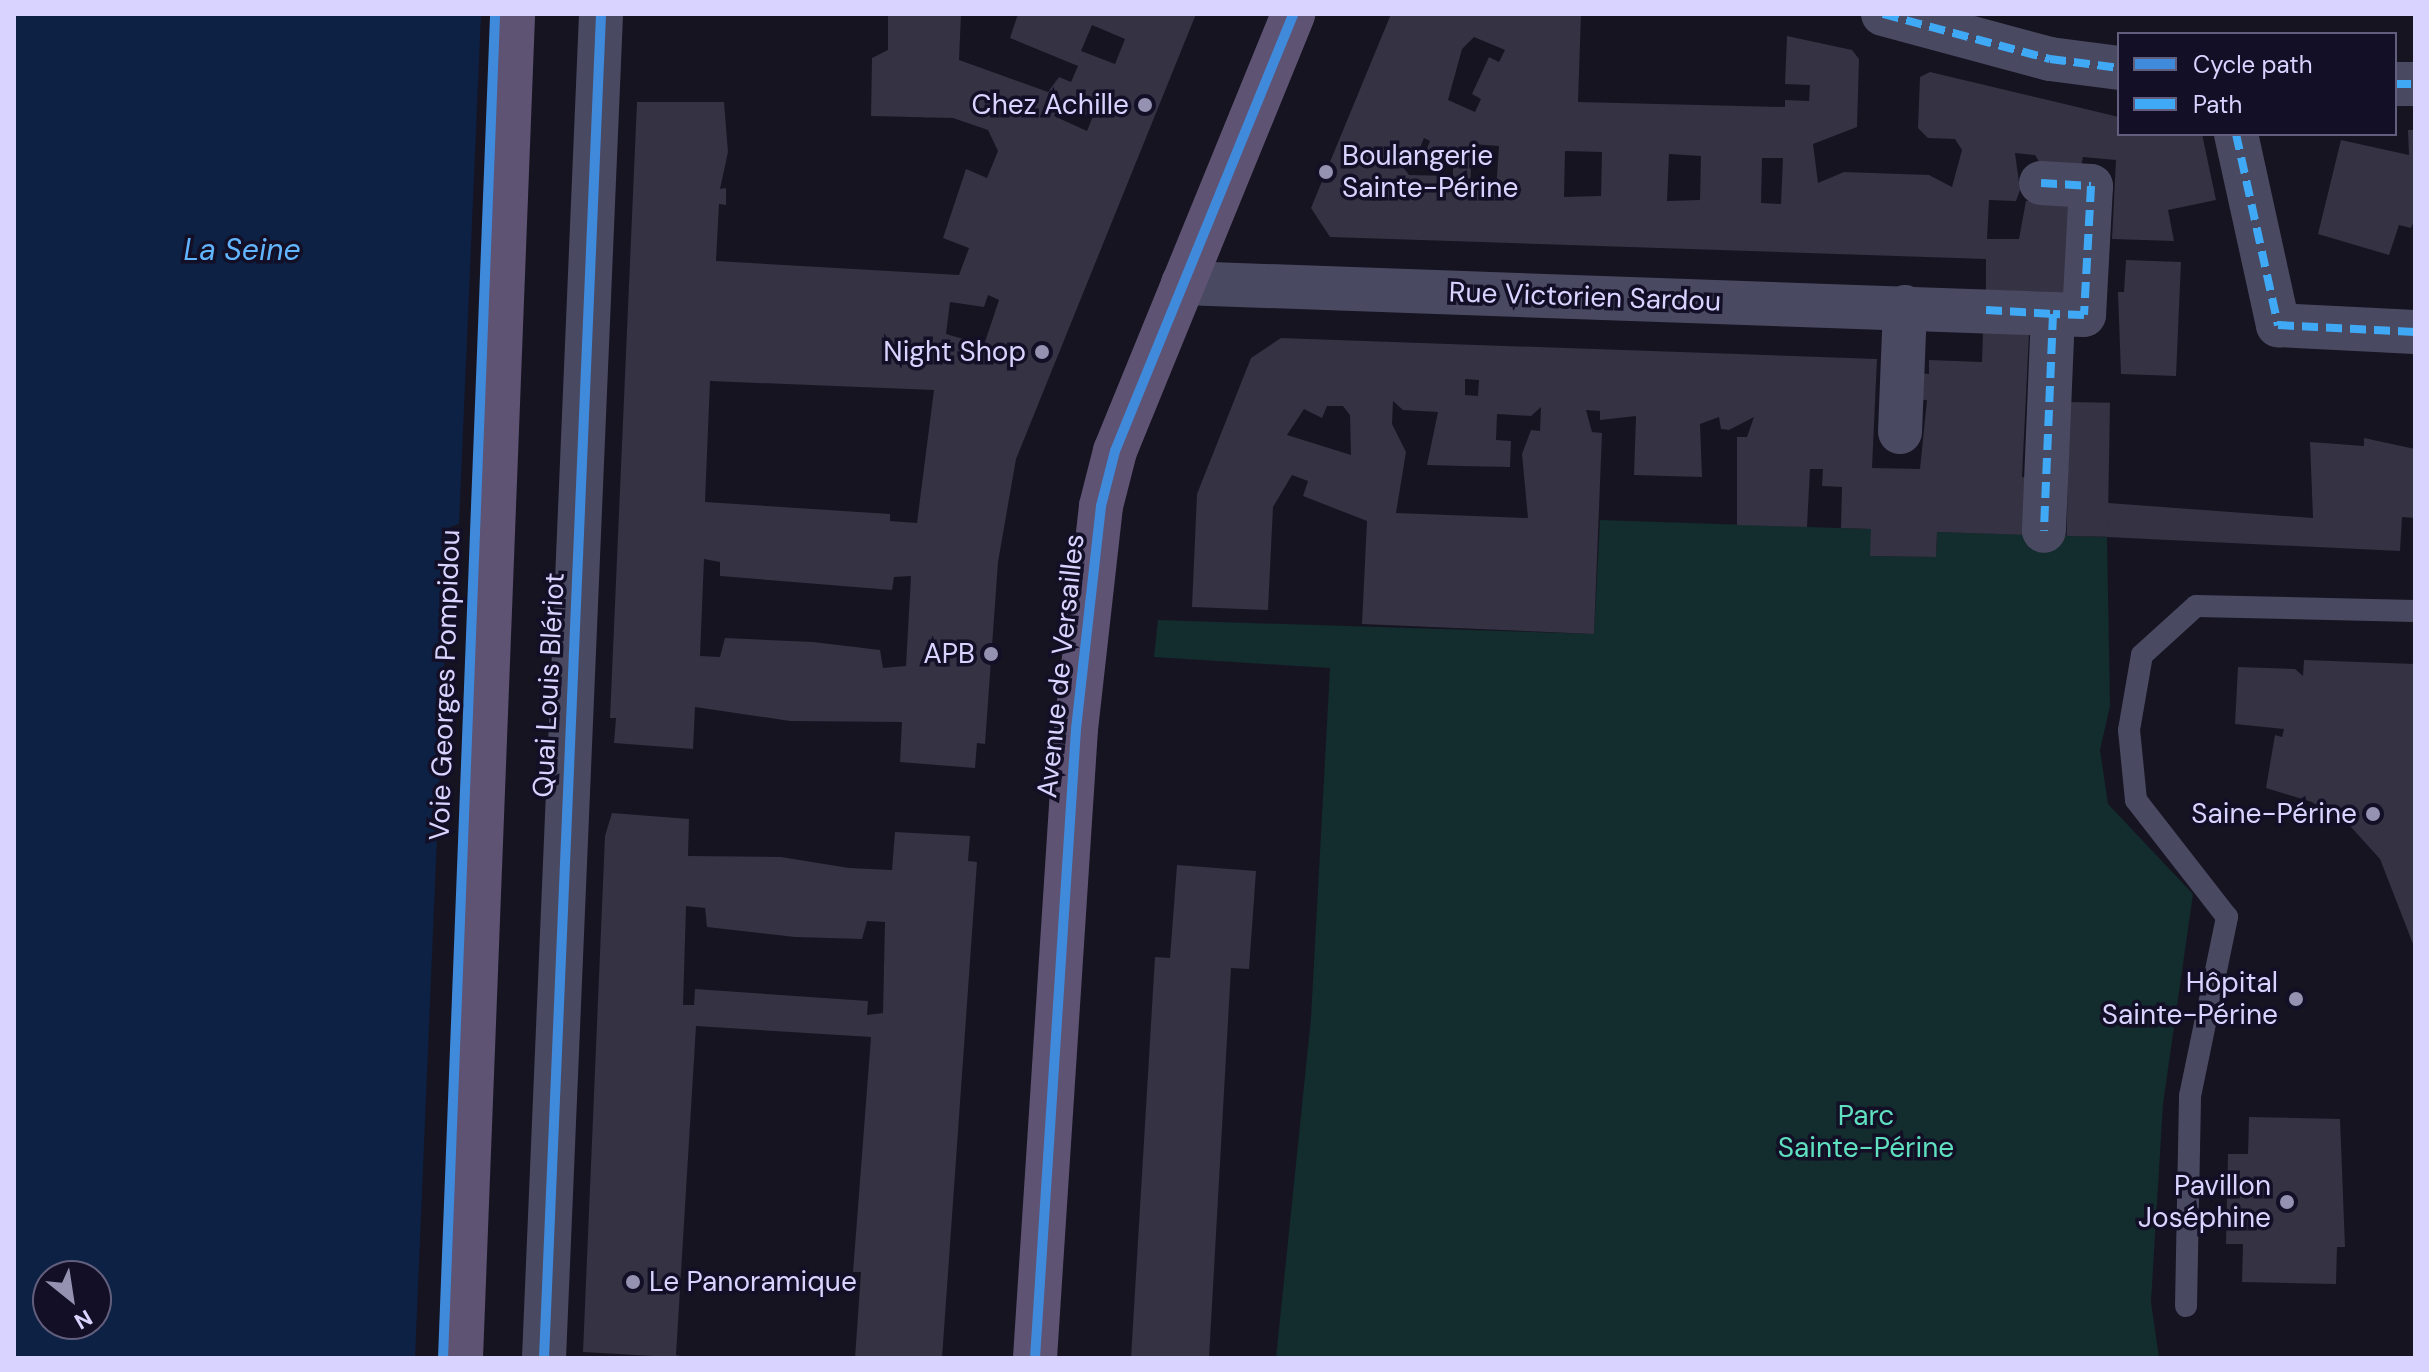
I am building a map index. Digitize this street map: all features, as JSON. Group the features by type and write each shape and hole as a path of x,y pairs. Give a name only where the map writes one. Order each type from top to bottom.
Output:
{"main road":[{"name":"Voie Georges Pompidou","path":"461,1358 513,14"},
{"name":"Avenue de Versailles","path":"1035,1358 1076,729 1097,536 1115,451 1293,14"}],"street":[{"name":"Quai Louis Blériot","path":"544,1358 601,14"},
{"path":"1883,14 2050,59 2117,68"},
{"path":"2236,136 2278,325 2415,332"},
{"name":"Rue Victorien Sardou","path":"1183,283 2084,315 2091,186 2041,183"},
{"path":"1900,432 1905,307"},
{"path":"2044,531 2053,314"}],"lane":[{"path":"2186,1306 2190,1096 2227,917 2136,800 2129,730 2142,655 2196,606 2415,611"}],"green space":[{"name":"Parc Sainte-Périne","path":"1600,520 1871,529 1871,556 1936,557 1937,532 2107,537 2110,706 2100,750 2108,804 2193,894 2163,1104 2151,1302 2159,1358 1276,1358 1311,1018 1330,668 1154,657 1158,620 1594,634"}],"water":[{"name":"La Seine","path":"14,14 481,14 459,524 450,527 415,1358 14,1358"}],"building":[{"path":"888,14 961,14 959,60 1048,92 1059,77 1071,82 1078,66 1010,38 1018,14 1196,14 1016,459 998,562 985,744 977,743 975,768 900,762 902,722 790,721 695,707 693,749 614,743 616,718 610,718 637,102 724,102 728,152 720,189 726,188 726,205 719,204 716,261 959,275 969,248 943,238 966,169 987,178 998,151 988,130 953,118 871,116 872,58 888,50","holes":["1092,25 1125,39 1115,64 1081,51","1060,102 1074,108 1072,114 1093,116 1087,131 1054,116","988,295 999,300 984,345 946,334 950,302 984,307","710,381 934,390 917,523 890,521 890,514 705,502","704,559 720,562 720,576 892,590 894,577 911,576 906,666 883,668 880,650 813,642 725,638 720,657 700,656"]},
{"path":"1391,14 1581,14 1578,102 1785,107 1785,100 1809,101 1810,85 1785,84 1787,36 1852,50 1859,59 1857,127 1813,144 1818,183 1844,172 1929,175 1952,187 1962,150 1955,139 1928,138 1918,128 1920,77 1930,72 2117,117 2117,136 2202,136 2216,200 2168,210 2174,241 2112,239 2116,160 2083,157 2080,171 2043,168 2035,155 2015,153 2020,190 2016,201 1989,200 1987,239 2019,239 2026,201 2074,199 2073,293 1986,290 1986,259 1330,237 1311,208","holes":["1474,37 1505,50 1499,62 1489,57 1472,94 1481,99 1475,112 1448,100 1462,49","1424,138 1430,141 1426,151 1453,162 1453,176 1409,175 1403,167 1409,151 1417,155","1472,144 1499,146 1496,191 1470,190","1565,151 1602,152 1601,196 1564,197","1669,154 1701,156 1700,200 1667,201","1762,158 1783,158 1781,204 1761,203"]},
{"path":"2408,130 2415,130 2415,218 2411,228 2399,225 2389,255 2318,234 2341,140 2409,155"},
{"path":"2126,260 2181,262 2176,376 2121,374 2118,292 2124,292"},
{"path":"1983,331 2029,334 2022,477 2034,478 2031,535 1937,532 1936,557 1870,556 1871,529 1841,528 1842,487 1822,486 1823,469 1810,469 1807,527 1737,525 1737,437 1747,437 1754,417 1729,430 1721,429 1719,417 1700,424 1702,477 1634,475 1636,416 1600,420 1600,411 1586,410 1592,432 1602,433 1594,634 1362,624 1367,521 1303,496 1308,481 1292,475 1273,507 1268,610 1192,607 1197,494 1251,358 1281,338 1877,359 1872,468 1920,469 1927,400 1919,400 1919,373 1929,374 1929,360 1982,362","holes":["1465,379 1479,380 1478,396 1465,395","1393,401 1403,410 1438,412 1427,465 1510,467 1511,441 1496,440 1497,414 1531,416 1541,407 1540,431 1531,430 1522,454 1528,518 1396,513 1406,452 1392,424","1327,406 1343,406 1350,415 1351,455 1287,435 1304,409 1322,418"]},
{"path":"2069,402 2110,403 2108,537 2067,536"},
{"path":"2364,438 2415,449 2415,518 2402,517 2400,551 2107,537 2108,503 2313,518 2310,442 2364,446"},
{"name":"Saine-Périne","path":"2304,660 2415,664 2415,949 2380,859 2351,827 2312,802 2266,788 2275,735 2282,737 2284,729 2235,724 2238,667 2295,669 2303,676"},
{"path":"612,813 689,819 688,856 781,857 849,868 892,870 895,832 970,836 968,861 977,862 942,1358 855,1358 861,1272 853,1272 871,1037 696,1026 676,1355 689,1358 583,1352 605,836","holes":["686,906 705,908 707,927 795,937 862,939 867,921 885,922 883,1013 867,1015 868,1001 695,989 694,1005 683,1005"]},
{"path":"1177,865 1256,871 1249,969 1231,968 1209,1358 1131,1358 1155,957 1170,958"},
{"name":"Pavillon Joséphine","path":"2249,1117 2340,1119 2345,1247 2337,1247 2336,1284 2242,1282 2243,1244 2226,1244 2228,1154 2248,1154"}],"marked path":[{"path":"1883,14 2050,59 2117,68"},
{"path":"2397,84 2415,84"},
{"path":"2236,136 2278,325 2415,332"},
{"path":"2041,183 2091,186 2084,315 2053,314 2044,531"},
{"path":"1986,310 2053,314"}],"cycle path":[{"path":"443,1358 495,14"},
{"path":"544,1358 601,14"},
{"path":"1035,1358 1076,729 1101,506 1115,451 1293,14"}],"place":[{"name":"Chez Achille","path":"1145,105"},
{"name":"Boulangerie Sainte-Périne","path":"1326,172"},
{"name":"Night Shop","path":"1042,352"},
{"name":"APB","path":"991,654"},
{"name":"Saine-Périne","path":"2373,814"},
{"name":"Hôpital Sainte-Périne","path":"2296,999"},
{"name":"Pavillon Joséphine","path":"2287,1202"},
{"name":"Le Panoramique","path":"633,1282"}]}
